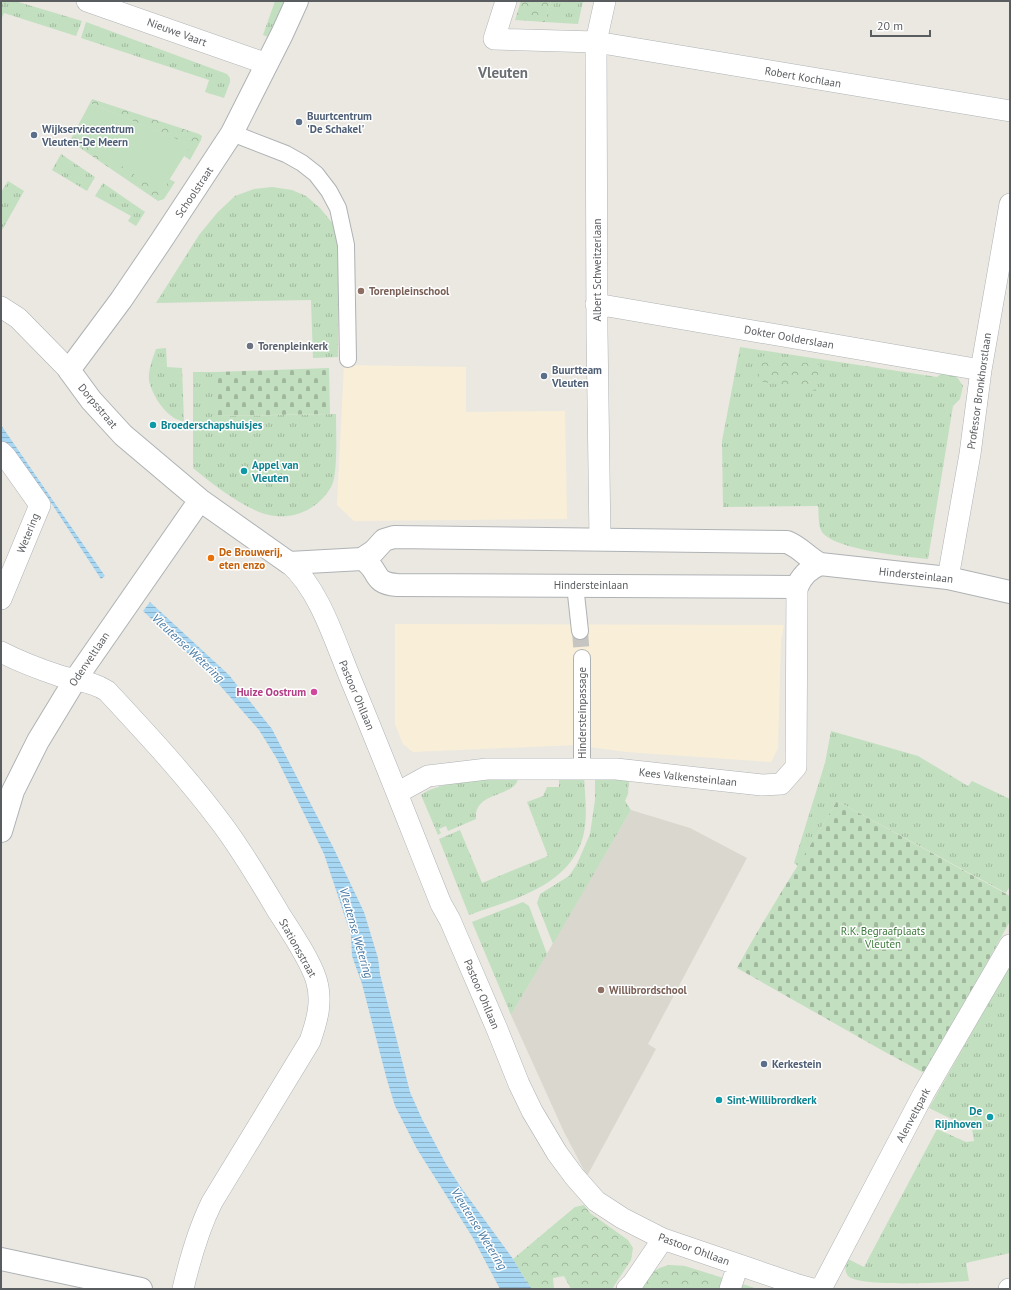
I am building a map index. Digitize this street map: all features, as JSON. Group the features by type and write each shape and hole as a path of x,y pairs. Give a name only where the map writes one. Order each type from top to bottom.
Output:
{"street":[{"name":"Nieuwe Vaart","path":"87,1 267,64"},
{"name":"Schoolstraat","path":"69,370 121,300 212,166 232,133 297,1"},
{"name":"Robert Kochlaan","path":"506,1 494,39 596,42 1010,111"},
{"name":"Albert Schweitzerlaan","path":"600,539 596,304 596,42 605,1"},
{"path":"232,133 286,154 302,163 316,174 338,208 346,245 348,359"},
{"name":"Professor Bronkhorstlaan","path":"948,578 970,454 981,370 1010,204"},
{"name":"Dokter Oolderslaan","path":"596,304 981,370"},
{"name":"Dorpsstraat","path":"1,307 18,318 69,370 91,400 123,435 200,500"},
{"name":"Wetering","path":"1,452 40,506 1,599"},
{"path":"200,500 289,563 362,559"},
{"name":"Odenveltlaan","path":"1,830 13,791 38,741 75,680 200,500"},
{"name":"Hindersteinlaan","path":"797,587 388,584 382,582 368,563 362,559 374,552 384,540 394,537 787,542 797,546 813,561 820,564 948,578 1010,592"},
{"name":"Pastoor Ohllaan","path":"289,563 298,571 306,582 321,608 387,767 441,904 453,927 519,1084 550,1141 574,1176 596,1201 622,1218 664,1239 794,1284 813,1289"},
{"path":"797,587 807,571 820,564"},
{"path":"575,585 580,631"},
{"name":"Kees Valkensteinlaan","path":"397,793 428,776 487,769 616,769 762,785 781,784 796,767 797,587"},
{"name":"Stationsstraat","path":"1,652 34,668 75,680 88,681 107,691 156,743 218,819 255,874 307,960 316,979 319,997 319,1011 310,1041 205,1216 191,1254 183,1289"},
{"name":"Hindersteinpassage","path":"582,658 582,769"},
{"name":"Alenveltpark","path":"821,1289 924,1093 1010,945"},
{"path":"627,1289 633,1283 664,1239"},
{"path":"1,1259 141,1289"},
{"path":"730,1289 738,1265"}],"shaded area":[{"path":"344,365 466,367 466,412 565,411 567,519 354,521 337,505"},
{"path":"395,624 784,625 781,640 778,748 771,762 626,752 575,745 413,752 403,744 395,724"},
{"name":"Willibrordschool","path":"631,810 690,828 747,858 648,1044 656,1049 587,1176 564,1132 511,1015"}],"green space":[{"path":"1,1 15,1 82,21 76,36 4,13 1,20"},
{"path":"275,1 288,1 271,38 263,35"},
{"path":"521,1 551,1 545,22 515,20"},
{"path":"551,1 583,1 578,24 545,22"},
{"path":"86,22 227,74 230,78 230,82 224,98 205,92 209,80 81,38"},
{"path":"92,99 199,134 202,136 201,140 190,160 184,156 190,145 90,103"},
{"path":"90,103 191,145 161,193 74,133"},
{"path":"74,133 161,192 169,179 175,182 164,199 158,201 70,141"},
{"path":"61,154 95,177 87,191 52,170"},
{"path":"8,181 24,191 1,232 1,192"},
{"path":"103,183 145,212 136,226 128,221 131,216 95,196"},
{"path":"272,187 292,190 306,196 320,208 333,224 338,240 338,357 313,358 311,300 156,303 199,235 217,213 235,196 254,189"},
{"path":"740,347 937,377 943,372 957,377 963,386 960,399 953,406 928,559 870,551 853,547 827,537 820,528 818,506 723,507 722,441"},
{"path":"166,348 167,367 182,368 184,421 172,417 166,412 150,386 149,372 156,349"},
{"path":"762,356 820,365 816,391 758,381"},
{"path":"329,368 330,414 216,416 216,372"},
{"path":"193,372 216,372 217,416 336,414 334,479 327,493 320,501 313,507 295,515 275,516 265,514 237,501 193,468"},
{"path":"831,731 918,756 968,786 972,781 1010,799 1010,886 1006,893 837,801 798,866 794,863 825,763"},
{"path":"559,775 584,776 586,807 585,830 576,854 565,868 552,880 520,897 469,915 439,839 460,830 482,883 548,856 527,802 543,796 547,787 559,787"},
{"path":"518,776 516,783 511,788 488,798 481,803 477,810 476,819 448,831 446,826 439,829 441,833 438,835 421,795 441,786 454,783"},
{"path":"595,777 629,778 628,794 625,801 631,810 553,944 537,903 540,894 569,876 577,864 590,834 595,800"},
{"name":"R.K. Begraafplaats Vleuten","path":"837,801 1010,896 1010,921 926,1074 737,968"},
{"path":"523,902 529,906 547,954 511,1015 472,922"},
{"path":"1010,965 1010,1253 966,1263 969,1281 887,1283 856,1280 848,1276 845,1267 848,1259 864,1267 937,1129 966,1142 974,1141 972,1129 929,1108"},
{"path":"584,1205 590,1213 628,1240 633,1248 631,1260 612,1289 571,1289 564,1276 553,1278 554,1289 532,1289 513,1259 575,1207"},
{"path":"670,1265 685,1266 758,1289 642,1289 647,1280 656,1270"}],"water":[{"path":"1,425 105,576 101,579 44,492 1,441"},
{"name":"Vleutense Wetering","path":"150,602 229,675 272,729 333,847 364,912 378,958 380,974 410,1092 422,1119 446,1164 460,1186 513,1259 532,1289 500,1289 473,1238 417,1149 395,1106 362,984 352,956 351,935 324,854 277,759 259,730 209,673 143,611"}],"tunnel":[{"path":"580,631 582,658"}],"place":[{"name":"Buurtcentrum 'De Schakel'","path":"299,122"},
{"name":"Wijkservicecentrum Vleuten-De Meern","path":"34,135"},
{"name":"Torenpleinschool","path":"361,291"},
{"name":"Torenpleinkerk","path":"250,346"},
{"name":"Buurtteam Vleuten","path":"544,376"},
{"name":"Broederschapshuisjes","path":"153,425"},
{"name":"Appel van Vleuten","path":"244,471"},
{"name":"De Brouwerij, eten enzo","path":"211,558"},
{"name":"Huize Oostrum","path":"314,692"},
{"name":"Willibrordschool","path":"601,990"},
{"name":"Kerkestein","path":"764,1064"},
{"name":"Sint-Willibrordkerk","path":"719,1100"},
{"name":"De Rijnhoven","path":"990,1117"}],"district":[{"name":"Vleuten","path":"503,73"}]}
